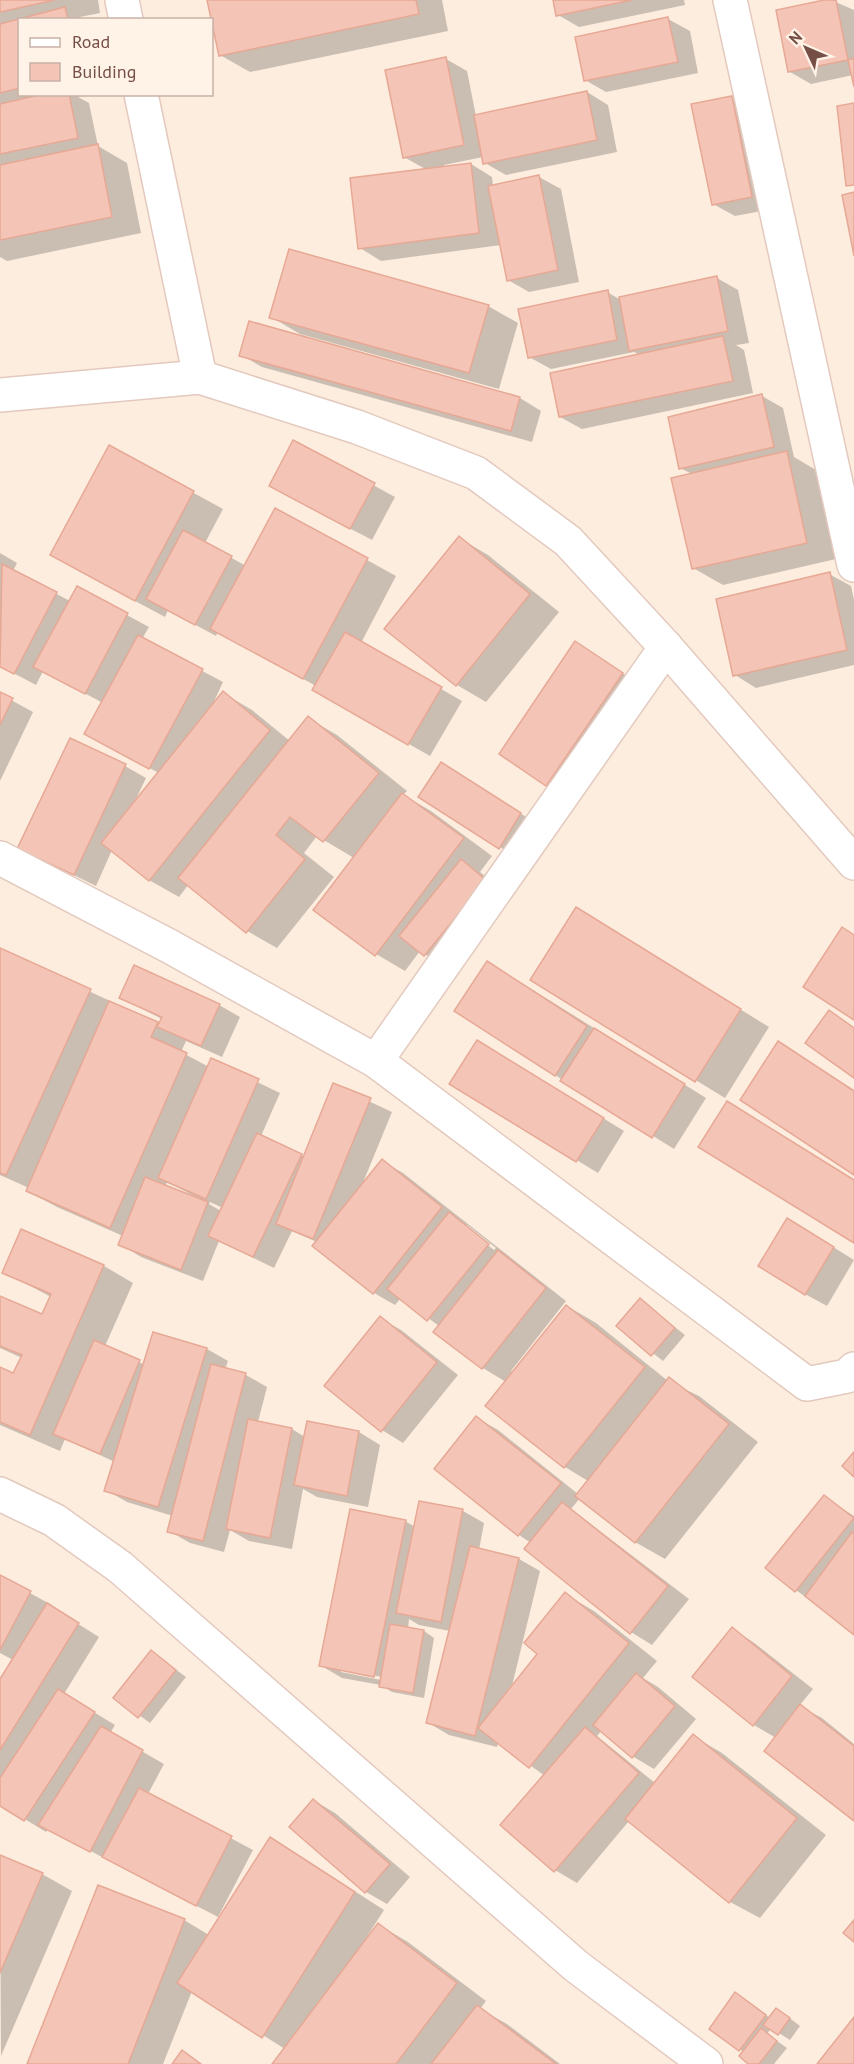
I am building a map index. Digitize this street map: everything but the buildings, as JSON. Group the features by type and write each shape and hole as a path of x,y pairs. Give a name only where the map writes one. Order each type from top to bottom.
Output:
{"street":[{"path":"122,0 126,18"},
{"path":"730,0 854,565"},
{"path":"141,96 200,377"},
{"path":"0,395 200,377 357,427 476,473 568,541 666,647 854,863"},
{"path":"376,1061 666,647"},
{"path":"0,858 169,946 376,1061 807,1384 847,1376 854,1369"},
{"path":"0,1494 54,1520 120,1567 576,1965 706,2064"}]}
